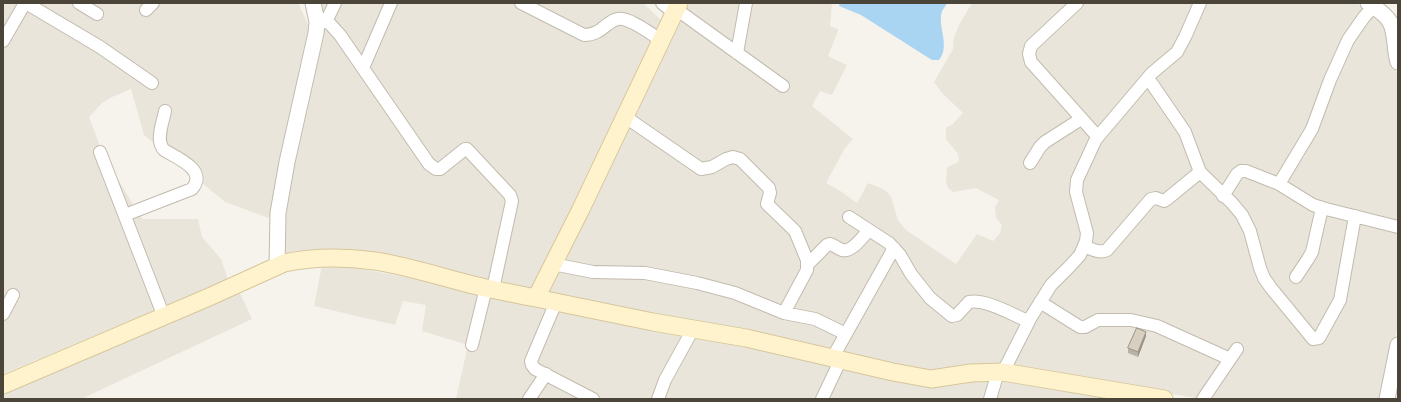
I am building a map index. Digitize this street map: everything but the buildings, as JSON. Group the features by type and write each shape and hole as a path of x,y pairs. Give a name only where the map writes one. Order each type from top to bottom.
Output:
{"main road":[{"path":"536,298 580,211 661,40 673,7"},
{"path":"3,385 164,317 277,266 293,261 343,259 376,261 536,298 746,338 893,372 931,379 971,373 1000,372 1109,395 1164,399"}],"street":[{"path":"3,41 25,3 100,47 152,83"},
{"path":"79,3 97,14"},
{"path":"318,13 335,3"},
{"path":"363,68 391,3"},
{"path":"521,3 587,35 601,30 614,20 623,19 628,20 661,40"},
{"path":"736,53 746,3"},
{"path":"1077,3 1038,38 1031,46 1029,54 1031,62 1098,137"},
{"path":"990,399 1000,372 1028,321 1051,285 1075,261 1086,241 1087,233 1076,192 1077,180 1086,159 1098,137 1148,78 1177,52 1200,3"},
{"path":"1279,184 1312,129 1330,80 1348,40 1364,17 1370,5 1392,17 1390,21 1398,62"},
{"path":"673,7 782,86"},
{"path":"318,13 340,35 429,164 436,169 440,169 465,149 468,149 510,195 512,201 490,288 472,345"},
{"path":"277,266 278,213 306,71 316,33 318,13"},
{"path":"1148,78 1185,132 1200,172 1242,215 1250,231 1264,278 1313,339 1319,338 1340,300 1355,216"},
{"path":"125,215 192,189 195,186 196,175 192,167 161,148 160,136 165,111"},
{"path":"624,116 702,169 712,167 726,159 733,157 740,159 769,188 770,193 767,204 795,231 800,240 808,264 807,270 784,313"},
{"path":"1030,163 1045,142 1081,119"},
{"path":"100,152 164,317"},
{"path":"1223,196 1238,174 1241,171 1246,171 1279,184 1301,199 1322,208 1398,227"},
{"path":"1084,246 1104,252 1151,199 1156,198 1164,201 1167,200 1200,172"},
{"path":"1296,277 1312,252 1322,208"},
{"path":"849,217 889,243 900,255 911,274 930,298 952,316 957,316 969,302 974,301 982,302 1028,321"},
{"path":"808,264 826,246 830,244 842,250 847,250 851,248 869,230"},
{"path":"822,399 846,334 894,248"},
{"path":"553,264 593,272 645,273 697,283 735,293 784,313 815,319 846,334"},
{"path":"3,314 13,295"},
{"path":"556,302 531,361 532,365 535,369 593,399"},
{"path":"1040,302 1080,328 1098,320 1131,320 1144,322 1234,354 1203,399"},
{"path":"658,399 665,380 692,328"},
{"path":"1387,399 1398,345"},
{"path":"529,399 546,374"}],"shaded area":[{"path":"3,3 298,3 311,31 269,218 225,202 144,135 131,89 102,103 89,117 104,157 142,219 198,219 202,237 221,259 228,279 3,374"},
{"path":"314,3 643,3 663,22 536,287 528,289 439,269 379,252 283,256 285,189"},
{"path":"685,3 832,3 830,26 838,29 838,31 828,56 847,65 832,95 820,91 812,106 853,139 845,148 826,183 857,203 868,183 883,189 891,197 898,220 906,230 956,264 977,234 993,241 1000,233 1002,225 996,218 995,207 999,200 976,188 953,192 948,188 946,181 947,168 957,163 959,160 958,154 946,139 946,128 953,124 963,113 942,93 934,82 953,49 954,37 972,3 1355,3 1374,14 1384,25 1392,61 1398,76 1398,324 1383,399 1203,399 1001,367 936,372 547,295"},
{"path":"322,265 356,268 438,283 844,363 984,377 1139,399 456,399 468,345 422,331 426,305 403,301 395,325 314,306"},
{"path":"239,291 252,319 81,399 3,399 3,393"}],"water":[{"path":"840,3 948,3 941,13 944,40 943,54 939,60 932,60 861,15 839,6"}]}
